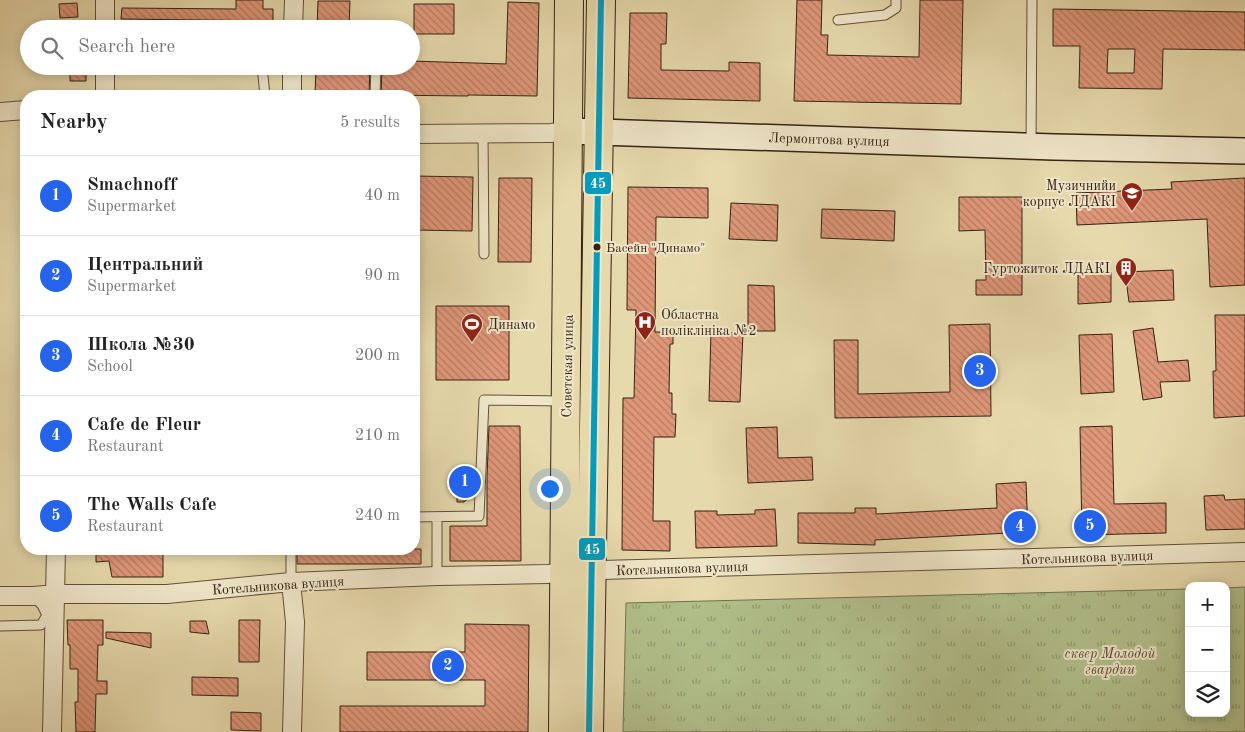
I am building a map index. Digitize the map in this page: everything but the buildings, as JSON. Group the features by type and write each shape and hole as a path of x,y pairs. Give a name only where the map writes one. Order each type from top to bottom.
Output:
{"main road":[{"name":"Советская улица","path":"562,732 578,571 566,401 570,0"},
{"path":"589,732 578,571 599,131 602,0"}],"street":[{"path":"105,0 105,20"},
{"path":"293,20 294,0"},
{"path":"105,75 105,90"},
{"path":"292,75 292,90"},
{"path":"0,112 20,110"},
{"name":"Лермонтова вулиця","path":"420,134 599,131 1031,146 1245,151"},
{"name":"Котельникова вулиця","path":"0,596 167,594 291,582 548,574 578,571 1245,552"},
{"path":"52,732 56,555"},
{"path":"291,582 295,622 292,732"}],"lane":[{"path":"838,20 885,14 896,8 896,0"},
{"path":"1031,146 1032,0"},
{"path":"263,75 264,90"},
{"path":"376,75 376,90"},
{"path":"484,133 484,254"},
{"path":"420,517 479,516 484,400 566,401"},
{"path":"437,517 437,576"},
{"path":"291,555 291,582"},
{"path":"0,626 41,625 48,615 34,596"}],"green space":[{"name":"сквер Молодой гвардии","path":"1245,587 1245,732 623,732 626,603 1185,589 1185,717 1230,717 1230,588"}],"transit line":[{"name":"45","path":"589,732 601,0"}],"place":[{"name":"Музичнийи корпус ЛДАКІ","path":"1132,212"},
{"name":"Басейн \"Динамо\"","path":"597,247"},
{"name":"Гуртожиток ЛДАКІ","path":"1126,287"},
{"name":"Областна поліклініка №2","path":"645,341"},
{"name":"Динамо","path":"472,343"},
{"name":"Школа №30","path":"980,371"},
{"name":"Smachnoff","path":"465,482"},
{"name":"The Walls Cafe","path":"1090,526"},
{"name":"Cafe de Fleur","path":"1020,527"},
{"name":"Центральний","path":"448,666"}]}
